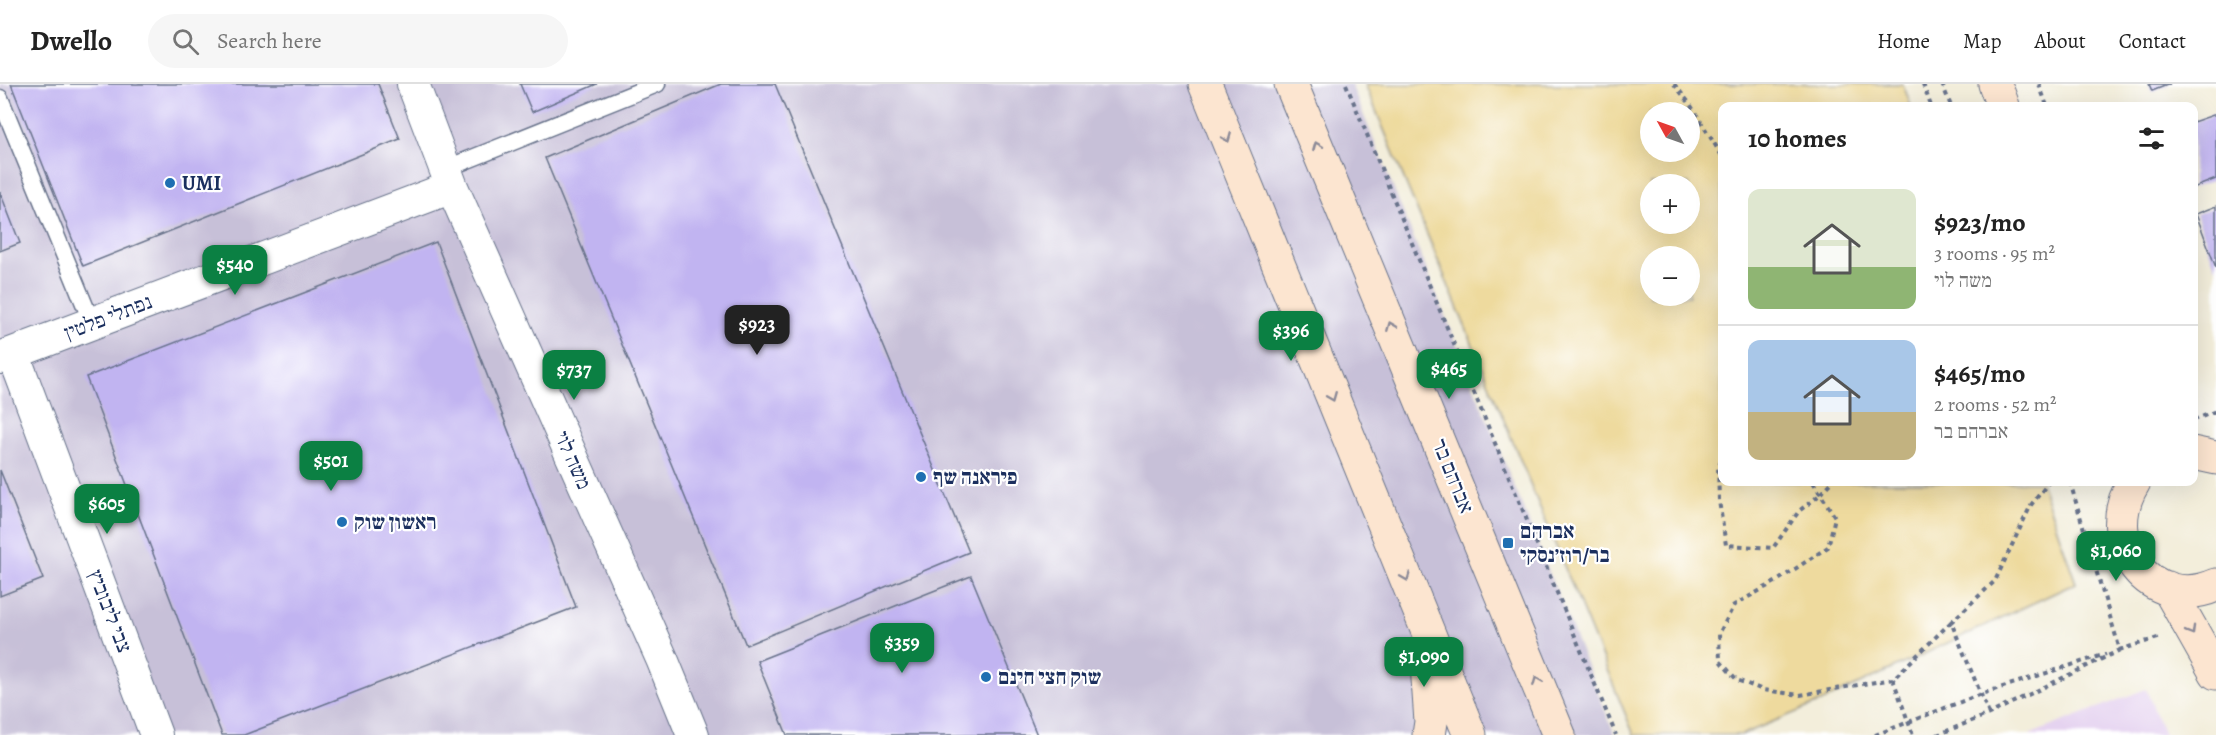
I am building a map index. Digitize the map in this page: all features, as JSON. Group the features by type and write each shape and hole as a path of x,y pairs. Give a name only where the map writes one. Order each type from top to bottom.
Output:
{"street":[{"name":"משה לוי","path":"412,84 449,178 657,648 693,735"},
{"path":"1205,84 1470,735"},
{"name":"אברהם בר","path":"1291,84 1559,735"},
{"path":"1995,84 2002,102"},
{"name":"נפתלי פלטין","path":"6,356 449,178"},
{"name":"צבי ליבוביץ","path":"6,356 156,735"},
{"path":"2198,454 2216,458"},
{"path":"2131,486 2125,496 2120,518 2122,541 2132,562 2147,578 2168,588 2187,591 2207,589 2216,585"},
{"path":"2168,588 2216,673"},
{"path":"1424,622 1431,722 1429,735"}],"lane":[{"path":"449,178 657,84"},
{"path":"0,98 92,323"}],"path":[{"path":"1346,84 1616,735"},
{"path":"1674,84 1690,104 1718,150"},
{"path":"1923,84 1930,102"},
{"path":"1942,84 1949,102"},
{"path":"2039,84 2046,102"},
{"path":"2198,418 2216,411"},
{"path":"1719,486 1726,545 1773,548 1800,511 1828,486"},
{"path":"1816,486 1834,517 1828,547 1777,581 1734,605 1719,634 1720,661 1737,680 1763,690 1800,695 1893,679 1995,581 2031,505 2046,486"},
{"path":"2071,486 2120,650"},
{"path":"1951,622 1989,714"},
{"path":"1875,735 1981,694 2190,628"},
{"path":"1937,735 1989,714 2120,650"},
{"path":"1893,679 1913,735"}],"shaded area":[{"path":"0,84 1351,84 1615,735 0,735"},
{"path":"2146,689 2164,735 2029,735"}],"sand":[{"path":"1365,84 1903,84 1910,102 1718,102 1718,486 2042,486 2076,583 1821,702 1741,735 1634,735"}],"building":[{"name":"UMI","path":"11,84 378,84 400,139 83,266"},
{"path":"520,84 597,84 532,112"},
{"path":"721,84 775,84 969,552 746,645 545,158"},
{"path":"2149,84 2170,84 2152,91"},
{"path":"2216,114 2216,179 2198,186 2198,120"},
{"path":"0,192 20,243 0,251"},
{"path":"2216,206 2216,268 2198,219 2198,213"},
{"name":"ראשון שוק","path":"436,242 576,607 244,735 222,735 86,377"},
{"path":"0,470 43,579 0,596"},
{"path":"971,576 1037,735 787,735 757,661"}],"place":[{"name":"UMI","path":"170,183"},
{"name":"פיראנה שף","path":"921,477"},
{"name":"ראשון שוק","path":"342,522"},
{"name":"אברהם בר/רוז׳נסקי","path":"1508,543"},
{"name":"שוק חצי חינם","path":"986,677"}]}
